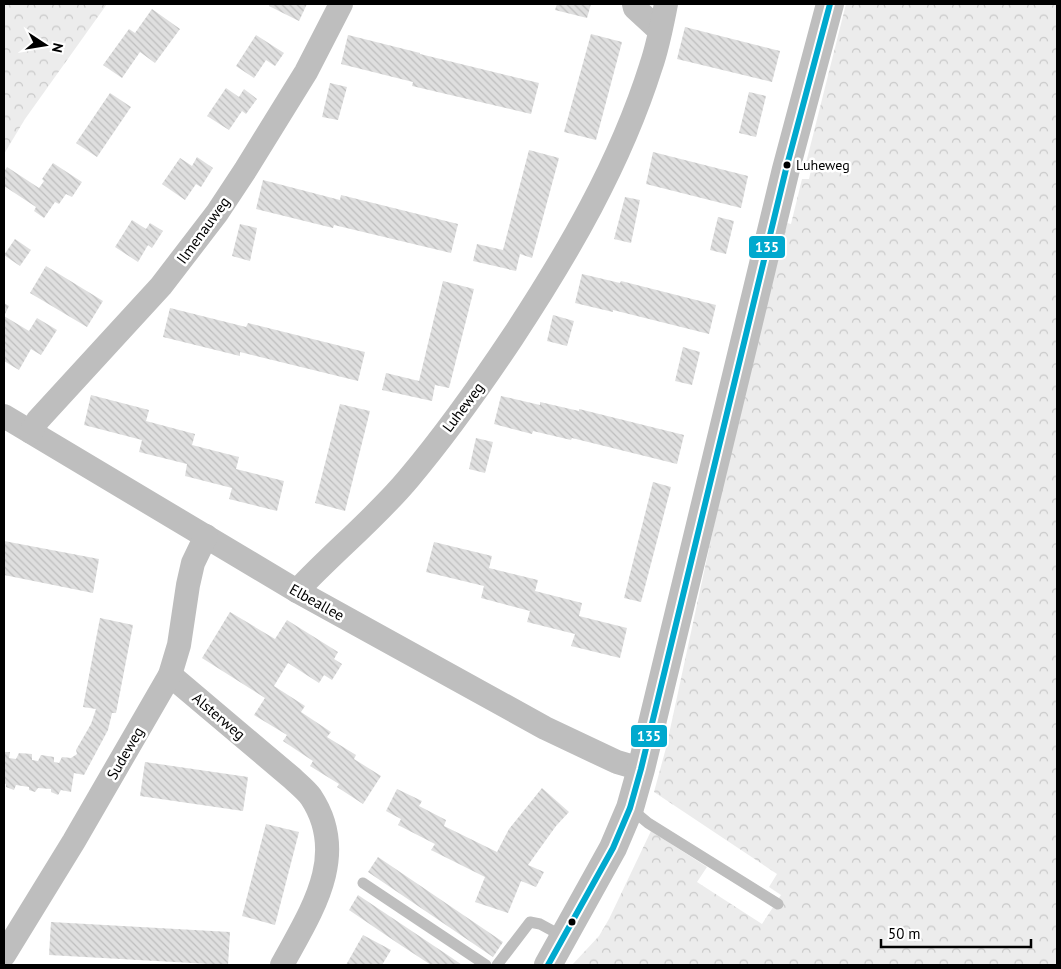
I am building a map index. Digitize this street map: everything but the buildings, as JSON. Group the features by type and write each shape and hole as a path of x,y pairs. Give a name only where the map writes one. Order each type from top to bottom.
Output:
{"street":[{"name":"Ilmenauweg","path":"31,432 38,420 161,286 217,213 306,72 341,4"},
{"path":"634,4 635,8 660,31"},
{"name":"Luheweg","path":"297,591 367,524 409,479 484,380 533,305 568,249 602,187 640,101 652,64 666,4"},
{"path":"548,965 613,848 630,808 786,169 830,4"},
{"name":"Elbeallee","path":"4,416 297,591 545,728 616,762 641,768"},
{"name":"Sudeweg","path":"4,955 74,841 170,675 179,645 193,562 206,536"},
{"name":"Alsterweg","path":"170,675 292,778 311,797 322,820 328,846 326,872 318,898 282,965"}],"lane":[{"path":"630,808 648,823 778,904"},
{"path":"362,883 486,965"},
{"path":"497,965 530,922 540,924 564,938"}],"green space":[{"path":"4,4 107,4 25,119 4,154"},
{"path":"846,4 1057,4 1057,965 572,965 599,936 651,831 707,867 697,882 762,924 781,895 769,887 777,874 654,792 666,748 726,470 787,223 791,224 802,179 809,179 812,166 806,163"}],"transit line":[{"name":"135","path":"548,965 613,848 630,808 786,169 830,4"}],"place":[{"name":"Luheweg","path":"787,165"}]}
